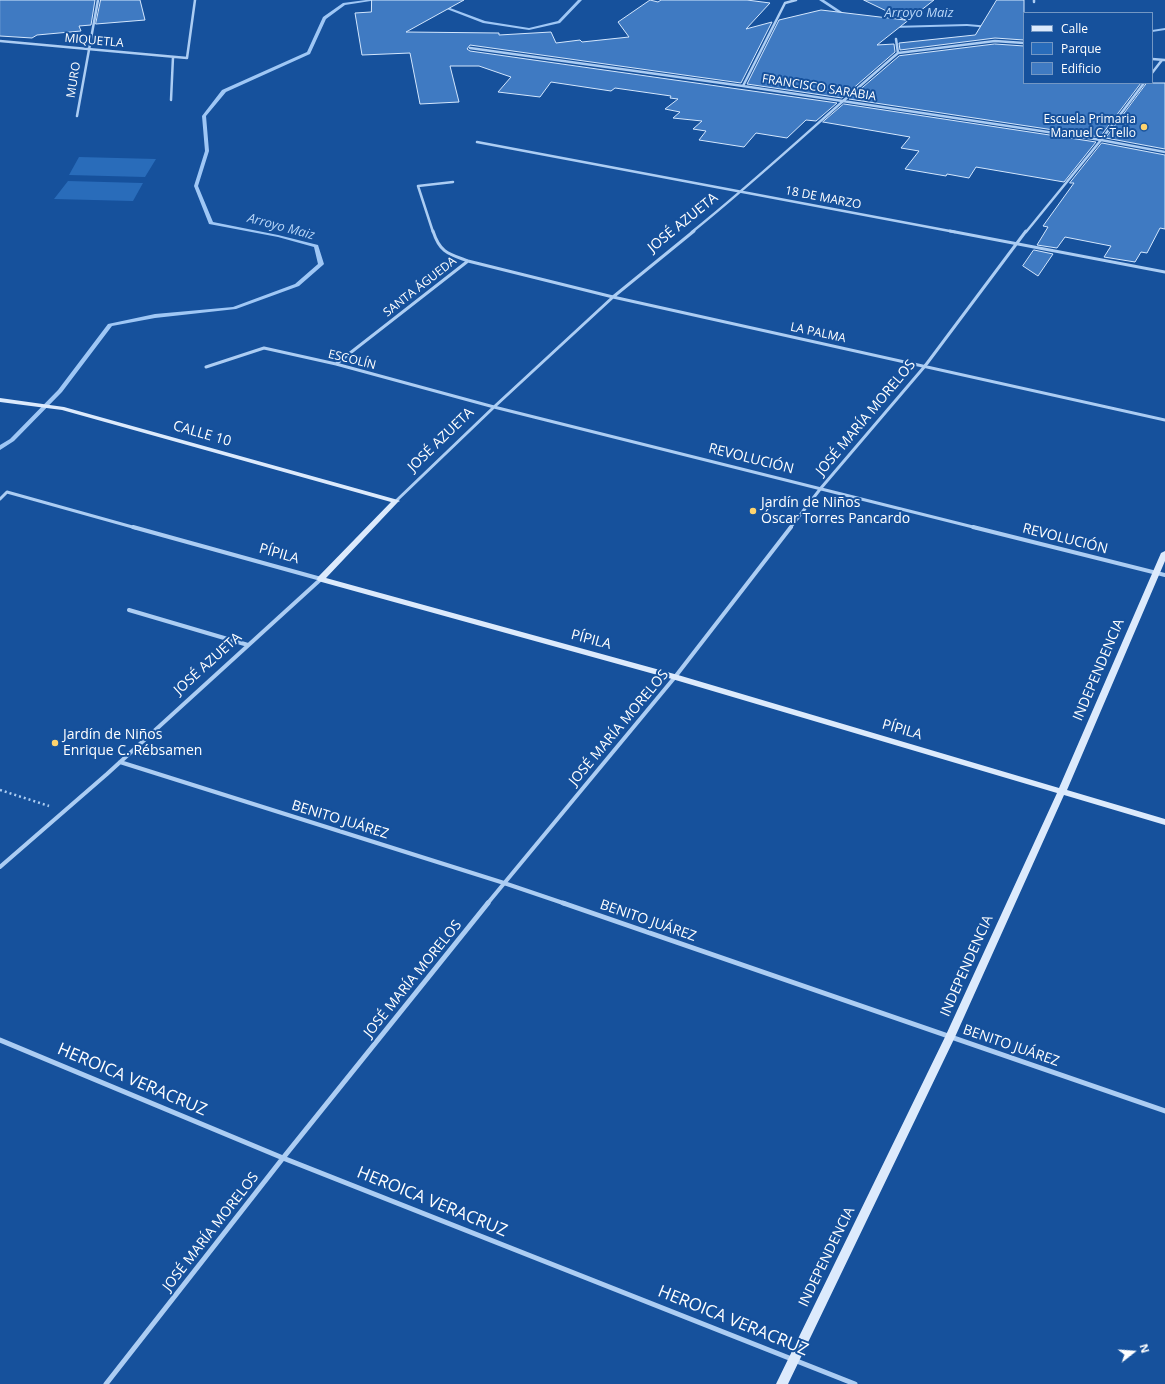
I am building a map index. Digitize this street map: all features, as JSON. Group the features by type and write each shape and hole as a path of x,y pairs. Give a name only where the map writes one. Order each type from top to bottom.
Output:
{"main road":[{"name":"CALLE 10","path":"0,400 62,408 396,501"},
{"name":"JOSÉ AZUETA","path":"320,579 396,501"},
{"name":"INDEPENDENCIA","path":"782,1384 950,1036 1161,574 1165,553"},
{"name":"PÍPILA","path":"320,579 675,677 1165,822"}],"street":[{"name":"MURO","path":"77,116 98,0"},
{"name":"MIQUETLA","path":"0,42 187,58 195,0"},
{"path":"743,86 785,3 796,0"},
{"path":"896,38 898,53 995,41 1023,43"},
{"name":"FRANCISCO SARABIA","path":"470,48 743,86 1101,140 1165,152"},
{"name":"JOSÉ AZUETA","path":"396,501 494,407 613,297 743,191 842,101 898,53"},
{"path":"171,100 173,57"},
{"path":"1153,59 1163,60"},
{"path":"1153,72 1163,60"},
{"name":"JOSÉ MARÍA MORELOS","path":"106,1384 283,1158 504,883 675,677 821,488 925,366 1016,244 1101,140 1143,84"},
{"name":"18 DE MARZO","path":"477,142 743,191 1165,272"},
{"name":"SANTA ÁGUEDA","path":"454,182 418,186 436,240 446,253 468,261"},
{"name":"SANTA ÁGUEDA","path":"336,364 468,261"},
{"name":"LA PALMA","path":"468,261 613,297 1165,420"},
{"name":"ESCOLÍN","path":"206,367 264,348 336,364 494,407"},
{"name":"REVOLUCIÓN","path":"494,407 1161,574"},
{"name":"PÍPILA","path":"0,499 7,492 320,579"},
{"name":"JOSÉ AZUETA","path":"0,866 120,762 320,579"},
{"path":"129,610 248,645"},
{"name":"BENITO JUÁREZ","path":"120,762 504,883 1165,1111"},
{"name":"HEROICA VERACRUZ","path":"0,1040 283,1158 855,1384"}],"path":[{"path":"0,790 65,811"}],"green space":[{"path":"79,157 156,159 145,177 69,175"},
{"path":"68,181 143,183 133,201 54,199"}],"building":[{"path":"0,0 95,0 91,25 79,26 81,31 37,35 32,38 0,36"},
{"path":"101,0 140,0 145,20 96,24"},
{"path":"372,0 464,0 406,32 499,33 499,35 551,32 556,43 629,37 618,22 650,0 658,2 661,0 747,0 770,3 746,29 772,22 741,83 470,45 467,49 470,51 837,103 816,121 806,120 787,138 756,133 744,147 699,140 706,131 693,129 702,121 673,118 680,112 665,109 678,99 670,98 671,96 615,88 611,91 551,82 540,97 498,92 511,77 479,66 450,66 459,102 420,104 410,53 362,55 355,13 371,12"},
{"path":"864,0 934,0 877,45 894,44 895,52 842,98 747,84 779,20 821,10 905,20"},
{"path":"997,0 1024,0 1023,40 995,38 900,50 899,43 975,35"},
{"path":"995,44 1023,46 1023,84 1140,84 1100,137 849,99 899,56"},
{"path":"1165,83 1165,149 1106,138 1146,84"},
{"path":"844,104 1096,142 1064,182 976,167 969,178 947,174 946,176 905,169 919,151 901,148 910,137 823,122"},
{"path":"1102,143 1165,155 1165,229 1160,228 1147,253 1141,252 1135,262 1104,257 1111,246 1065,237 1057,248 1037,245 1048,227 1043,226 1074,183 1070,183"},
{"path":"1034,250 1053,254 1038,276 1023,266"}],"waterway":[{"name":"Arroyo Maiz","path":"0,448 12,440 60,391 110,325 155,316 234,308 297,285 321,264 316,246 278,236 211,223 196,186 207,151 204,116 224,91 309,53 324,18 344,4 375,0"},
{"name":"Arroyo Maiz","path":"441,6 484,22 529,29 559,22 580,0"},
{"name":"Arroyo Maiz","path":"821,0 846,16"},
{"name":"Arroyo Maiz","path":"893,27 967,25 990,27"},
{"name":"Arroyo Maiz","path":"1153,31 1165,29"}],"place":[{"name":"Escuela Primaria Manuel C. Tello","path":"1144,127"},
{"name":"Jardín de Niños Óscar Torres Pancardo","path":"753,511"},
{"name":"Jardín de Niños Enrique C. Rébsamen","path":"55,743"}]}
